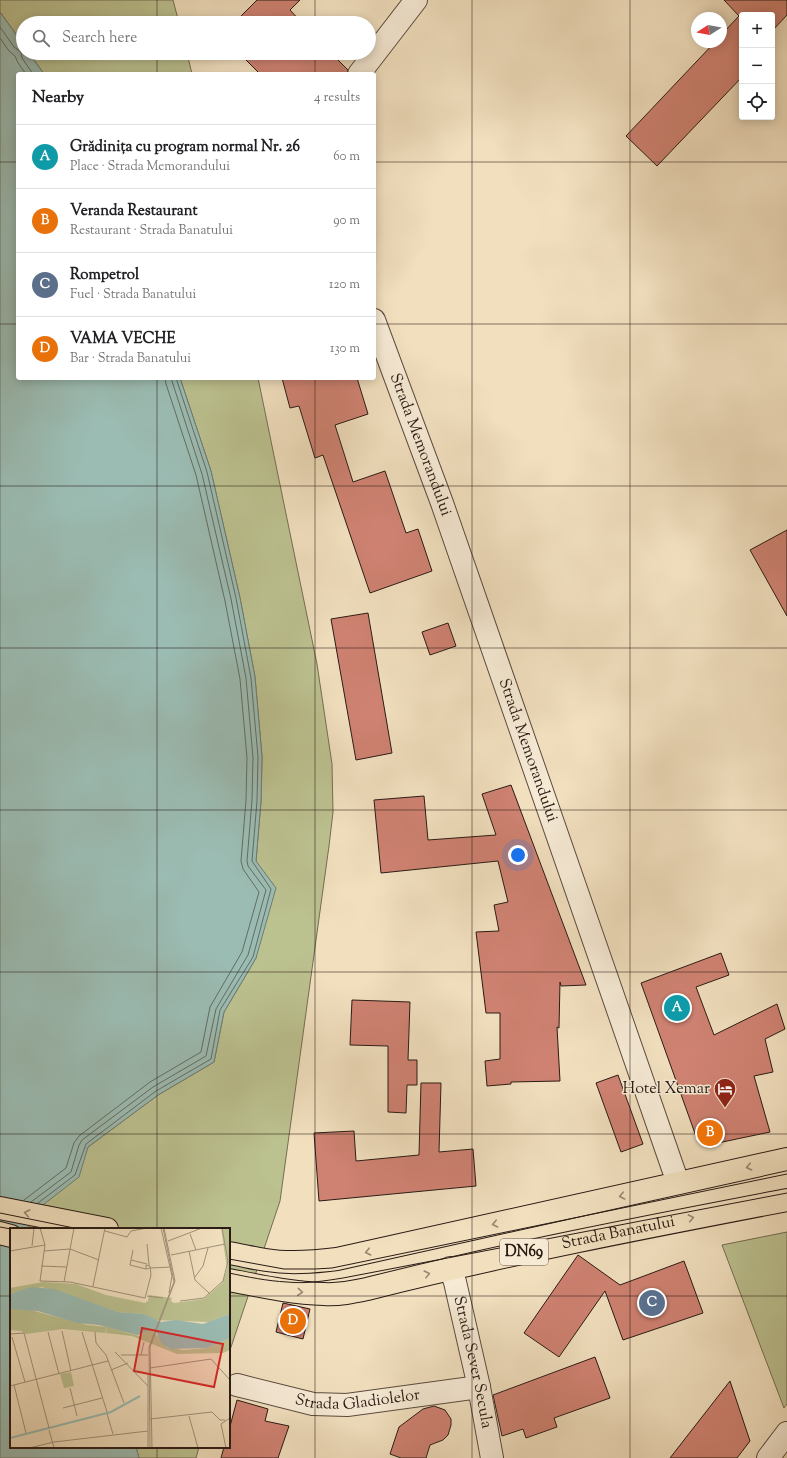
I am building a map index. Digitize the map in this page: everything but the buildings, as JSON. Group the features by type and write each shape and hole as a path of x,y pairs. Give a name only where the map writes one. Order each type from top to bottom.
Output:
{"main road":[{"name":"DN69","path":"230,1253 266,1260 299,1262 337,1259 787,1159"},
{"name":"Strada Banatului","path":"230,1280 291,1291 325,1294 347,1293 450,1268 787,1200"},
{"path":"0,1208 102,1228"},
{"path":"0,1233 10,1236"}],"street":[{"path":"376,52 416,0"},
{"path":"361,72 370,60"},
{"name":"Strada Memorandului","path":"376,325 442,504 678,1183"},
{"name":"Strada Sever Secula","path":"450,1268 455,1282 479,1386 492,1458"},
{"name":"Strada Gladiolelor","path":"237,1385 313,1404 347,1405 479,1386"}],"green space":[{"path":"0,0 173,0 177,16 16,16 16,34 0,12"},
{"path":"34,60 189,60 192,72 43,72"},
{"path":"181,380 258,380 317,664 332,764 333,812 329,846 280,1201 230,1350 230,1228 28,1228 35,1211 88,1147 158,1095 214,1062 224,1012 256,958 256,861 261,801 262,757 255,677 240,598 211,471"},
{"path":"787,1232 787,1404 784,1408 722,1245"},
{"path":"136,1448 199,1448 196,1458 139,1458"}],"water":[{"path":"0,12 16,34 16,60 34,60 43,72 16,72 16,380 181,380 211,471 240,598 255,677 262,757 261,801 256,861 276,888 256,958 224,1012 214,1062 158,1095 88,1147 79,1177 35,1211 28,1228 10,1228 10,1448 136,1448 139,1458 0,1458"}],"tram line":[{"path":"230,1259 284,1269 332,1268 787,1174"},
{"path":"230,1273 258,1279 301,1283 343,1278 787,1193"},
{"path":"0,1213 74,1228"},
{"path":"0,1227 10,1229"}],"place":[{"name":"Grădinița cu program normal Nr. 26","path":"677,1008"},
{"name":"Hotel Xemar","path":"725,1108"},
{"name":"Veranda Restaurant","path":"710,1133"},
{"name":"Rompetrol","path":"652,1303"},
{"name":"VAMA VECHE","path":"293,1321"}]}
